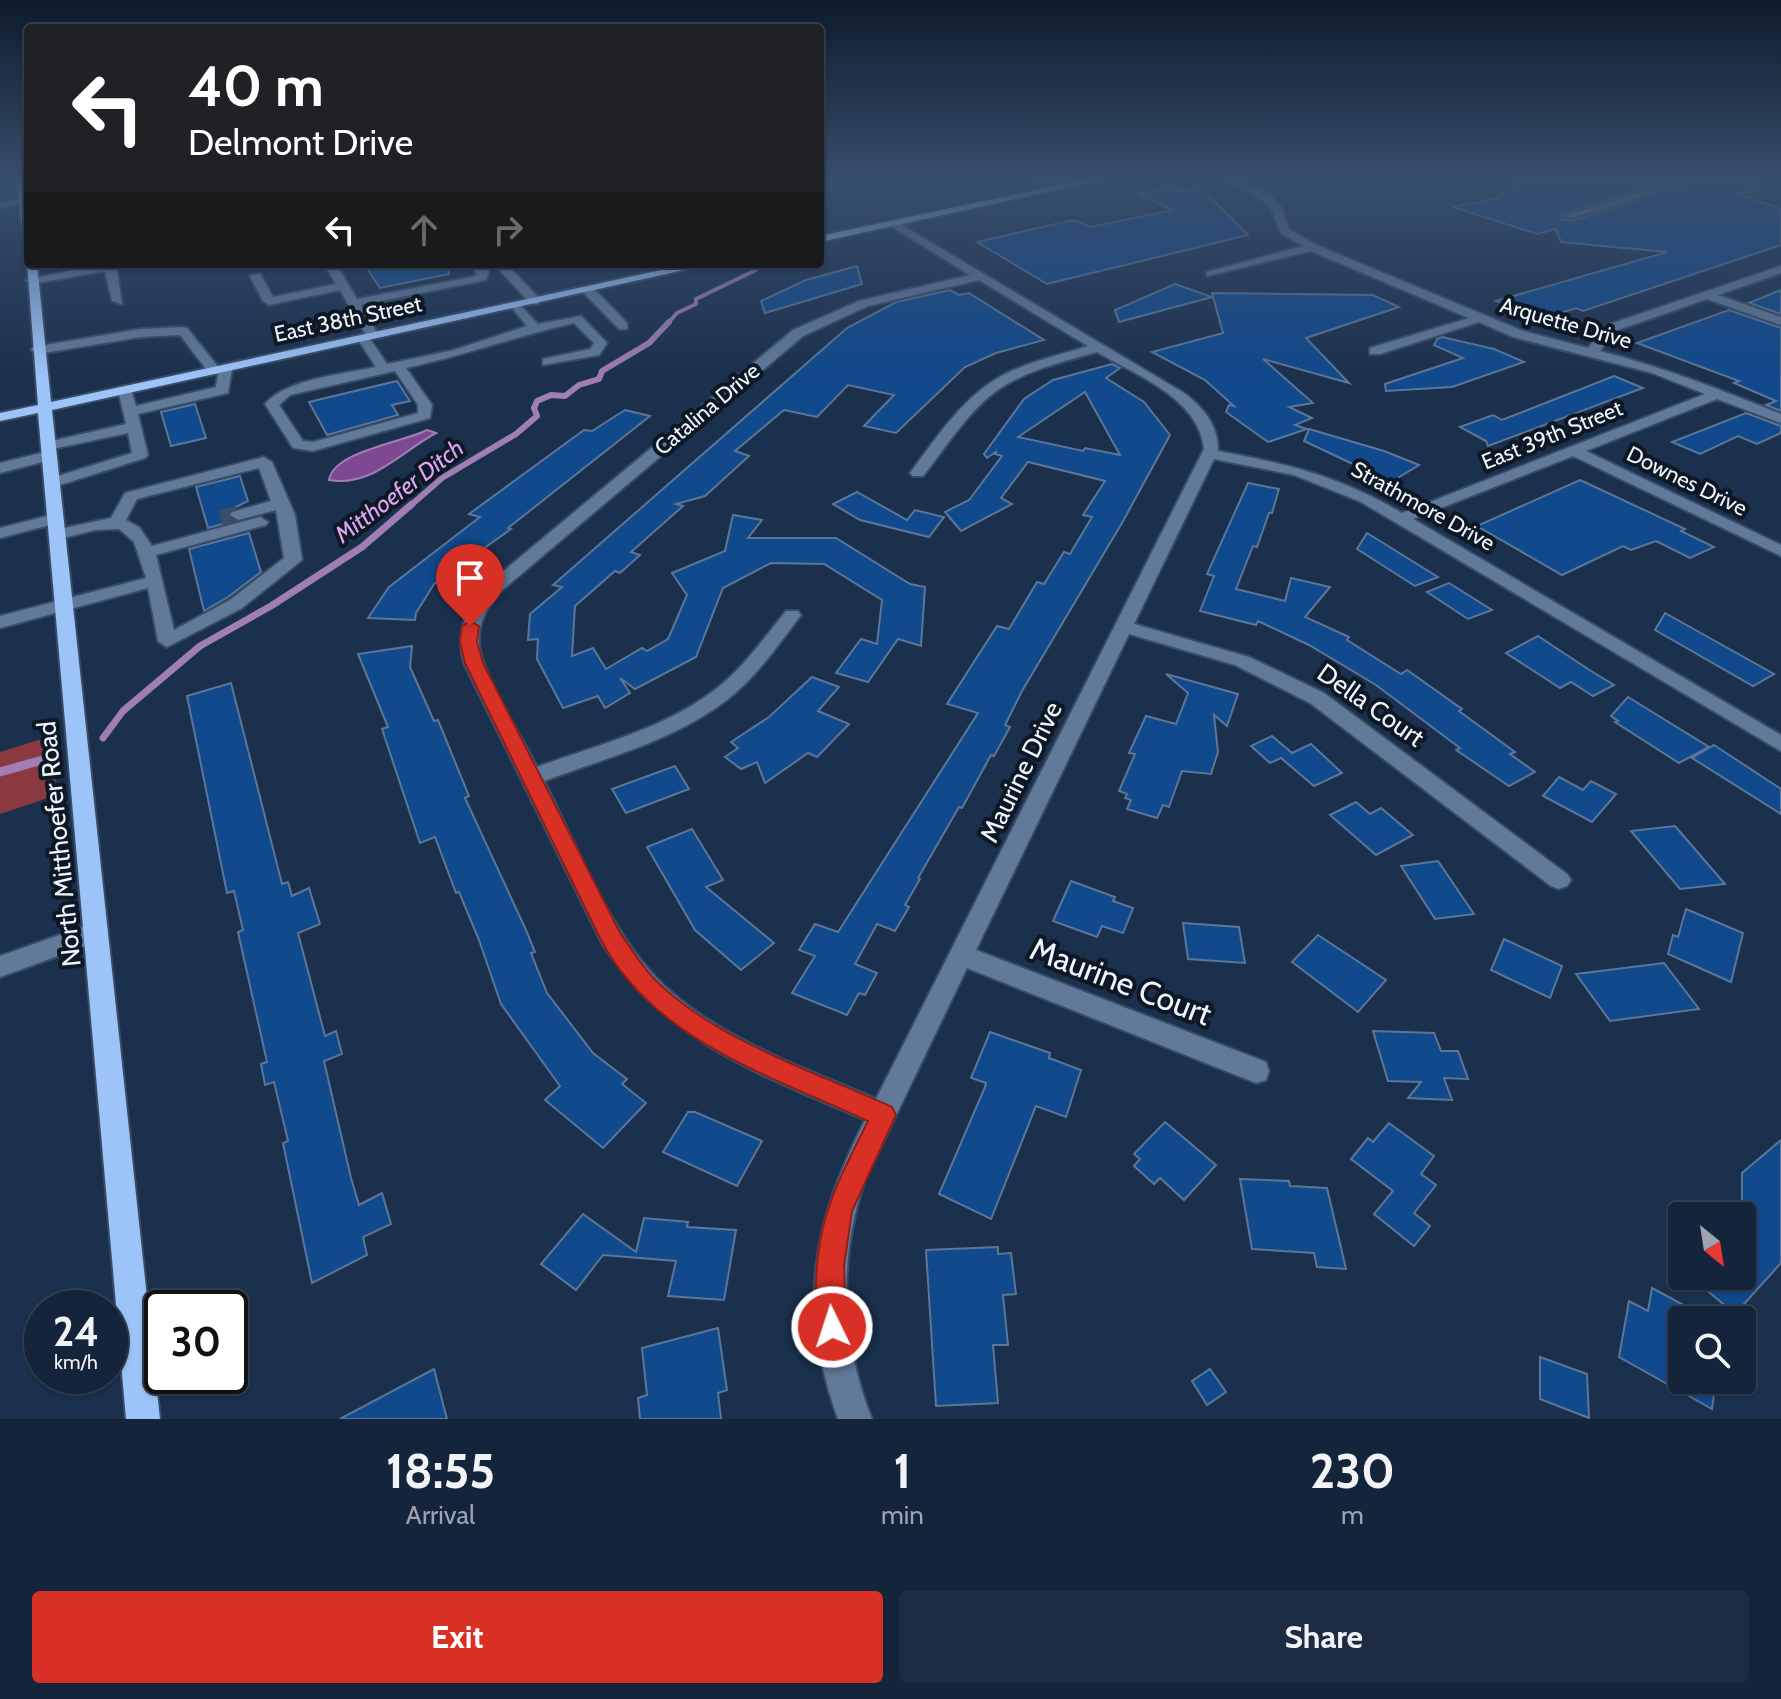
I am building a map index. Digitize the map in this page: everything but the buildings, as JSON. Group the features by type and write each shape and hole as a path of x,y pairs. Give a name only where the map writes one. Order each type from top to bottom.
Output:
{"main road":[{"name":"East 38th Street","path":"0,417 687,268"},
{"name":"North Mitthoefer Road","path":"31,272 143,1419"}],"street":[{"path":"932,246 1173,392 1196,410 1211,436 1210,454"},
{"path":"1211,274 1312,247"},
{"name":"Arquette Drive","path":"1312,247 1535,339 1657,370 1781,419"},
{"path":"31,272 76,268"},
{"path":"111,268 118,301"},
{"path":"333,268 368,337 391,368 425,405 425,415 313,447 298,445 272,404 285,392 391,368 458,353 492,339 577,319 601,343 594,352 548,362"},
{"path":"353,303 482,278 480,268"},
{"path":"504,268 535,301"},
{"path":"1592,353 1600,338 1611,328 1781,269"},
{"path":"256,276 269,301 344,286"},
{"name":"Catalina Drive","path":"532,777 472,657 469,636 474,615 494,588 815,322 853,307 981,276"},
{"path":"588,290 623,326"},
{"path":"1707,295 1781,321"},
{"path":"516,305 535,328"},
{"path":"1375,351 1480,318"},
{"path":"0,468 223,390 220,370 183,331 141,333 38,350"},
{"path":"918,473 975,402 996,385 1040,365 1099,347"},
{"path":"51,483 140,455 125,390"},
{"name":"East 39th Street","path":"1400,519 1719,393"},
{"name":"Downes Drive","path":"1573,450 1781,551"},
{"name":"Strathmore Drive","path":"1210,454 1308,474 1367,499 1781,744"},
{"name":"Maurine Drive","path":"855,1419 834,1347 829,1306 830,1266 839,1210 961,955 1210,454"},
{"path":"0,533 117,522 128,525 144,545 167,641 236,604 293,560 283,510 264,462 131,496 117,522"},
{"path":"144,545 230,517 283,510"},
{"path":"144,545 283,510"},
{"path":"0,622 155,581"},
{"path":"792,615 741,678 698,711 532,777 612,938 630,967 656,996 714,1038 883,1115"},
{"name":"Della Court","path":"1124,627 1242,661 1317,698 1559,880"},
{"path":"0,967 96,932"},
{"name":"Maurine Court","path":"961,955 1256,1071"}],"shaded area":[{"path":"427,430 436,433 386,466 359,479 329,480 334,470 356,455"},
{"path":"51,736 57,795 0,814 0,752"}],"waterway":[{"name":"Mitthoefer Ditch","path":"667,324 677,313 696,304 696,299 756,270"},
{"name":"Mitthoefer Ditch","path":"410,506 442,478 516,434 537,416 534,408 537,401 551,395 565,396 579,385 599,379 602,371 649,343 669,322"},
{"name":"Mitthoefer Ditch","path":"103,738 123,711 200,646 271,606 362,547 412,504"},
{"name":"Mitthoefer Ditch","path":"0,772 46,759"}],"tunnel":[{"path":"221,519 238,515"}],"route":[{"path":"470,626 470,652 474,663 612,938 630,967 656,996 714,1038 883,1115 851,1178 839,1210 830,1266 832,1327"}]}
